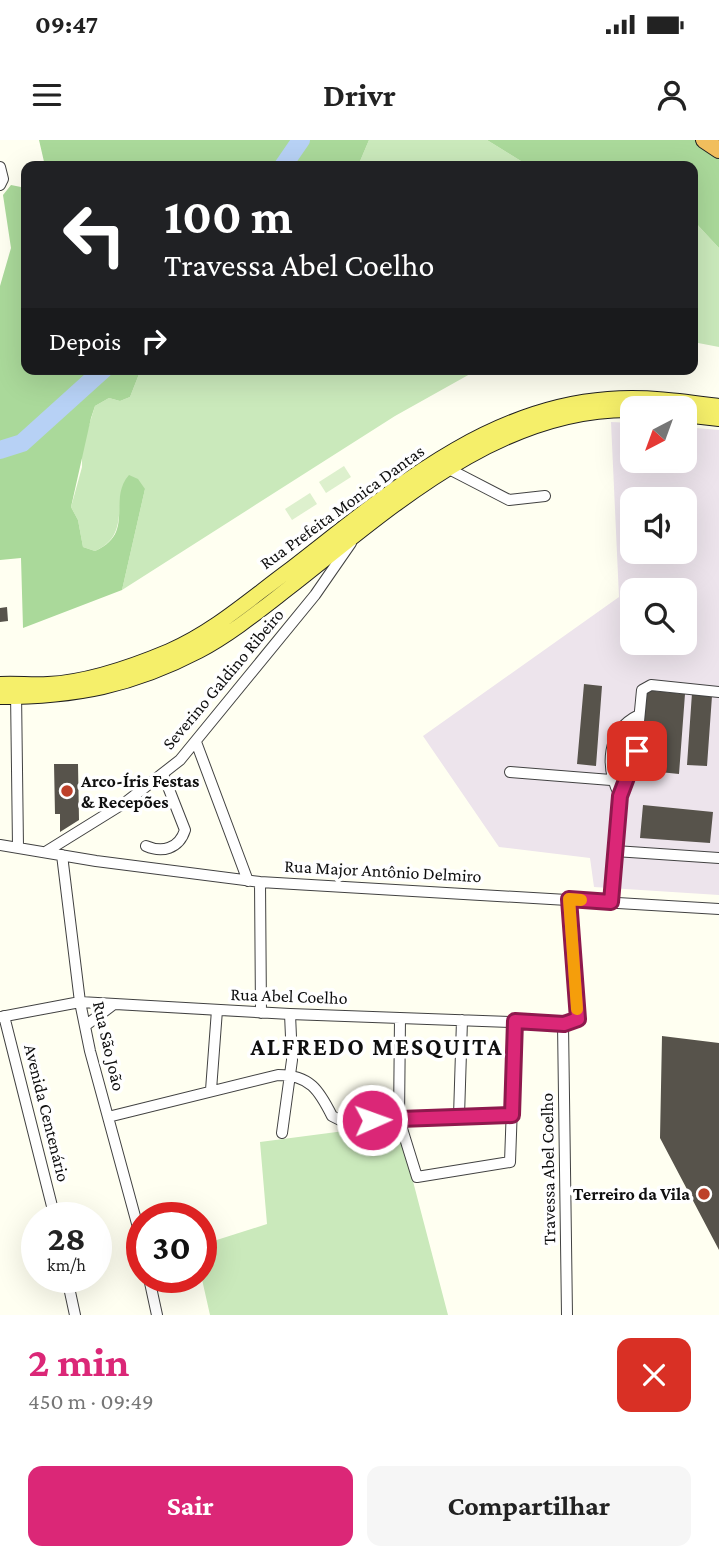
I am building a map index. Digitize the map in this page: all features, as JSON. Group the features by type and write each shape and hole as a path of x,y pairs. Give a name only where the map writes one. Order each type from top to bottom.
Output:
{"highway":[{"path":"704,140 719,150"}],"main road":[{"name":"Rua Prefeita Monica Dantas","path":"353,530 449,452 475,437 528,415 579,402 610,399 655,398 719,406"},
{"name":"Rua Prefeita Monica Dantas","path":"0,697 16,690 81,680 171,650 227,617 353,530 493,443 561,418 620,410"},
{"path":"697,416 719,419"},
{"name":"Rua Prefeita Monica Dantas","path":"0,684 16,690"}],"street":[{"path":"0,167 3,179 0,184"},
{"path":"449,469 509,500 545,496"},
{"name":"Severino Galdino Ribeiro","path":"47,851 163,774 196,742 315,595 353,530"},
{"path":"611,902 620,796 635,763 641,693 651,685 719,692"},
{"path":"16,690 18,847"},
{"path":"620,796 611,780 610,759 614,740 625,724 639,715"},
{"path":"196,742 254,881 261,1013"},
{"path":"510,772 611,780"},
{"path":"146,846 154,850 169,848 180,841 186,830 163,774"},
{"name":"Rua Major Antônio Delmiro","path":"0,845 254,881 719,909"},
{"path":"615,851 719,858"},
{"name":"Rua São João","path":"62,855 80,1002 131,1202"},
{"name":"Rua Abel Coelho","path":"2,1017 80,1002 261,1013 564,1024 578,1019 569,899"},
{"path":"85,1026 114,1004"},
{"path":"211,1090 216,1010"},
{"path":"282,1133 290,1075 290,1014"},
{"name":"Avenida Centenário","path":"2,1017 51,1202"},
{"path":"399,1119 400,1018"},
{"path":"460,1116 462,1020"},
{"name":"Travessa Abel Coelho","path":"399,1119 416,1176 507,1165 511,1161 515,1021"},
{"name":"Travessa Abel Coelho","path":"564,1024 567,1315"},
{"path":"108,1117 264,1076 290,1075 319,1091 332,1116 339,1120 512,1115"},
{"path":"70,1293 75,1315"},
{"path":"152,1293 157,1315"}],"shaded area":[{"path":"611,422 620,422 620,473 697,473 697,428 719,430 719,895 594,887 590,858 499,847 423,736 619,597"}],"green space":[{"path":"39,140 369,140 360,161 44,161"},
{"path":"369,140 487,140 521,161 360,161"},
{"path":"487,140 715,140 719,142 719,248 698,225 698,161 521,161"},
{"path":"11,185 21,187 21,375 139,375 130,397 120,401 109,398 95,406 91,418 71,507 78,520 83,547 95,551 115,535 120,495 129,475 138,479 145,489 122,590 23,628 21,558 0,560 0,286 11,248 3,195"},
{"path":"698,225 719,248 719,347 698,343"},
{"path":"139,375 468,375 395,416 122,590 145,489 120,496 114,535 95,551 83,547 78,520 71,507 82,467 82,448 95,406 109,398 120,401 130,397"},
{"path":"344,466 351,477 326,493 319,482"},
{"path":"310,493 317,504 292,520 285,509"},
{"path":"398,1124 448,1315 210,1315 205,1293 217,1293 217,1240 267,1224 260,1142"}],"building":[{"path":"7,607 8,621 0,622 0,608"},
{"path":"584,684 602,686 596,766 577,764"},
{"path":"645,690 685,694 679,774 640,770"},
{"path":"692,693 712,696 707,766 687,765"},
{"path":"54,764 78,764 79,820 60,832 60,814 55,814"},
{"path":"643,805 713,812 710,843 640,838"},
{"name":"Terreiro da Vila","path":"662,1036 719,1043 719,1250 660,1138"}],"waterway":[{"path":"286,161 301,140"},
{"path":"0,450 22,443 97,375"}],"slow traffic":[{"path":"577,1009 569,899 581,900"}],"place":[{"name":"Arco-Íris Festas & Recepões","path":"67,791"},
{"name":"Terreiro da Vila","path":"704,1194"}],"district":[{"name":"ALFREDO MESQUITA","path":"377,1047"}],"route":[{"path":"372,1120 512,1115 515,1021 564,1024 578,1019 569,899 611,902 620,796 635,763 637,751"}]}
